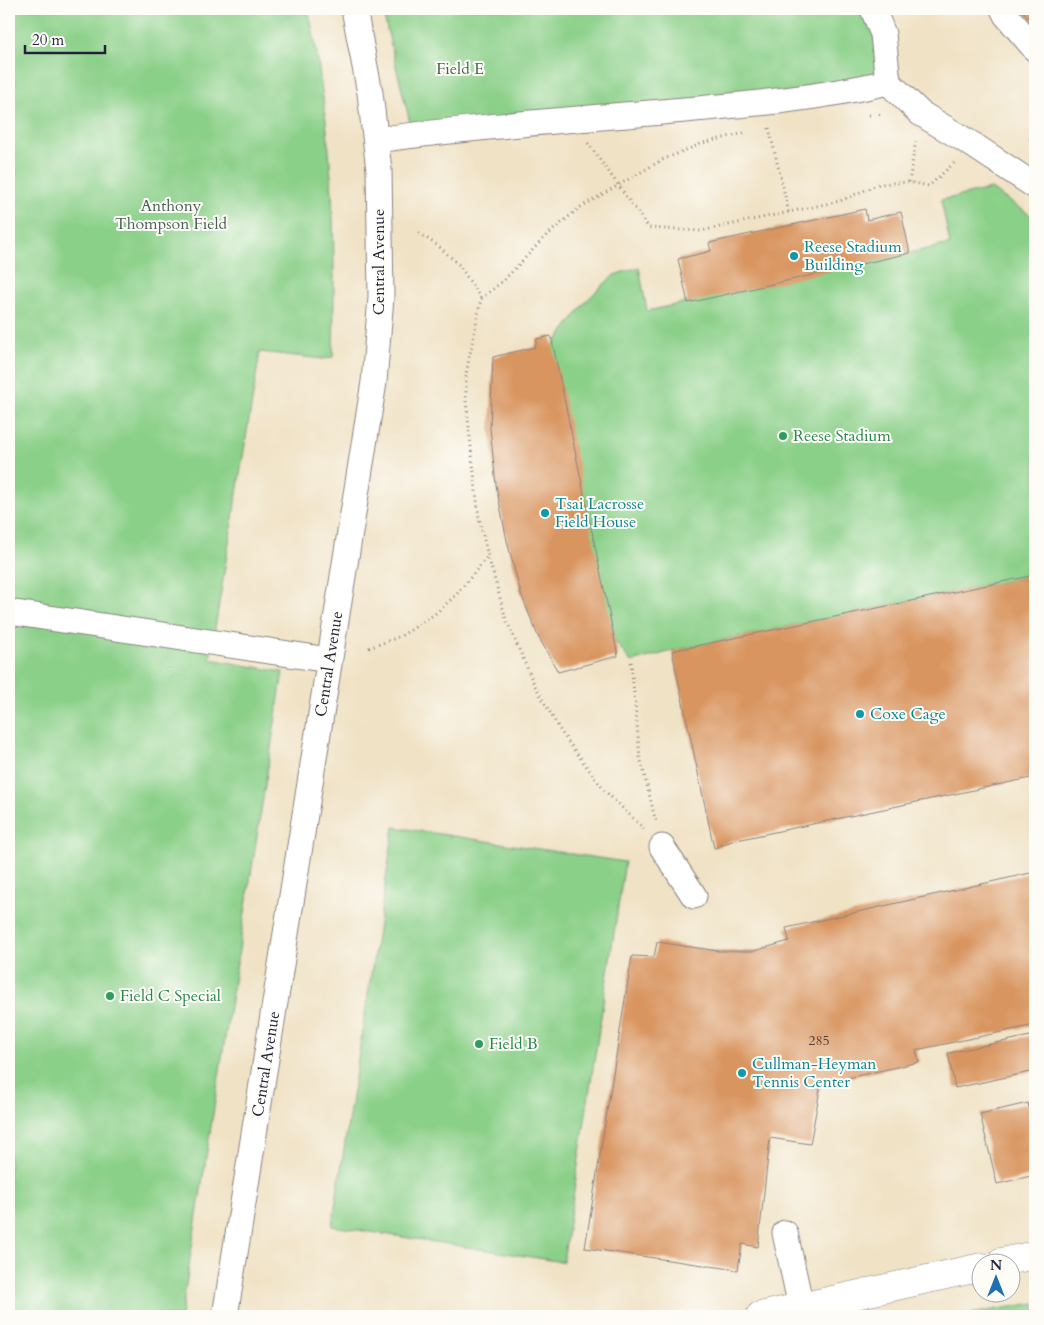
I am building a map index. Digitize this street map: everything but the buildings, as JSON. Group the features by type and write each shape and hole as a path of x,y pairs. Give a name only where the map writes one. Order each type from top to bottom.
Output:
{"highway":[{"path":"1022,1258 1035,1255"},
{"path":"760,1316 972,1269"}],"street":[{"name":"Central Avenue","path":"226,1316 374,382 381,297 379,170 370,94 354,9"},
{"path":"873,9 883,34 888,82 920,113 1035,186"},
{"path":"1003,9 1035,49"},
{"path":"376,140 446,131 779,102 846,92 888,82"},
{"path":"9,612 329,660"},
{"path":"662,847 694,896"},
{"path":"785,1233 801,1307"}],"path":[{"path":"861,116 888,113 920,113"},
{"path":"572,120 649,228 701,231 840,201 879,184 909,182 930,186 973,145"},
{"path":"759,129 778,126"},
{"path":"769,127 789,213"},
{"path":"662,847 604,790 561,732 534,684 506,618 479,518 466,401 466,374 481,299 505,279 546,236 579,208 617,184 662,160 703,143 750,131"},
{"path":"909,182 913,158"},
{"path":"419,233 441,248 460,266 481,299"},
{"path":"369,648 401,636 434,614 456,596 488,556"},
{"path":"631,662 640,756 662,847"}],"green space":[{"name":"Anthony Thompson Field","path":"9,9 308,9 316,46 326,118 333,220 333,357 323,359 260,352 210,659 283,672 181,1316 9,1316"},
{"name":"Field E","path":"382,9 864,9 888,82 413,135"},
{"name":"Reese Stadium","path":"991,189 1035,218 1035,575 672,651 631,662 606,630 552,347 587,300 614,275 639,267 647,311 950,244 941,200"},
{"name":"Field B","path":"394,827 625,862 563,1262 332,1226"},
{"path":"1035,1303 1035,1316 957,1316"}],"place":[{"name":"Reese Stadium Building","path":"794,256"},
{"name":"Reese Stadium","path":"783,436"},
{"name":"Tsai Lacrosse Field House","path":"545,513"},
{"name":"Coxe Cage","path":"860,714"},
{"name":"Field C Special","path":"110,996"},
{"name":"Field B","path":"479,1044"},
{"name":"Cullman-Heyman Tennis Center","path":"742,1073"}]}
